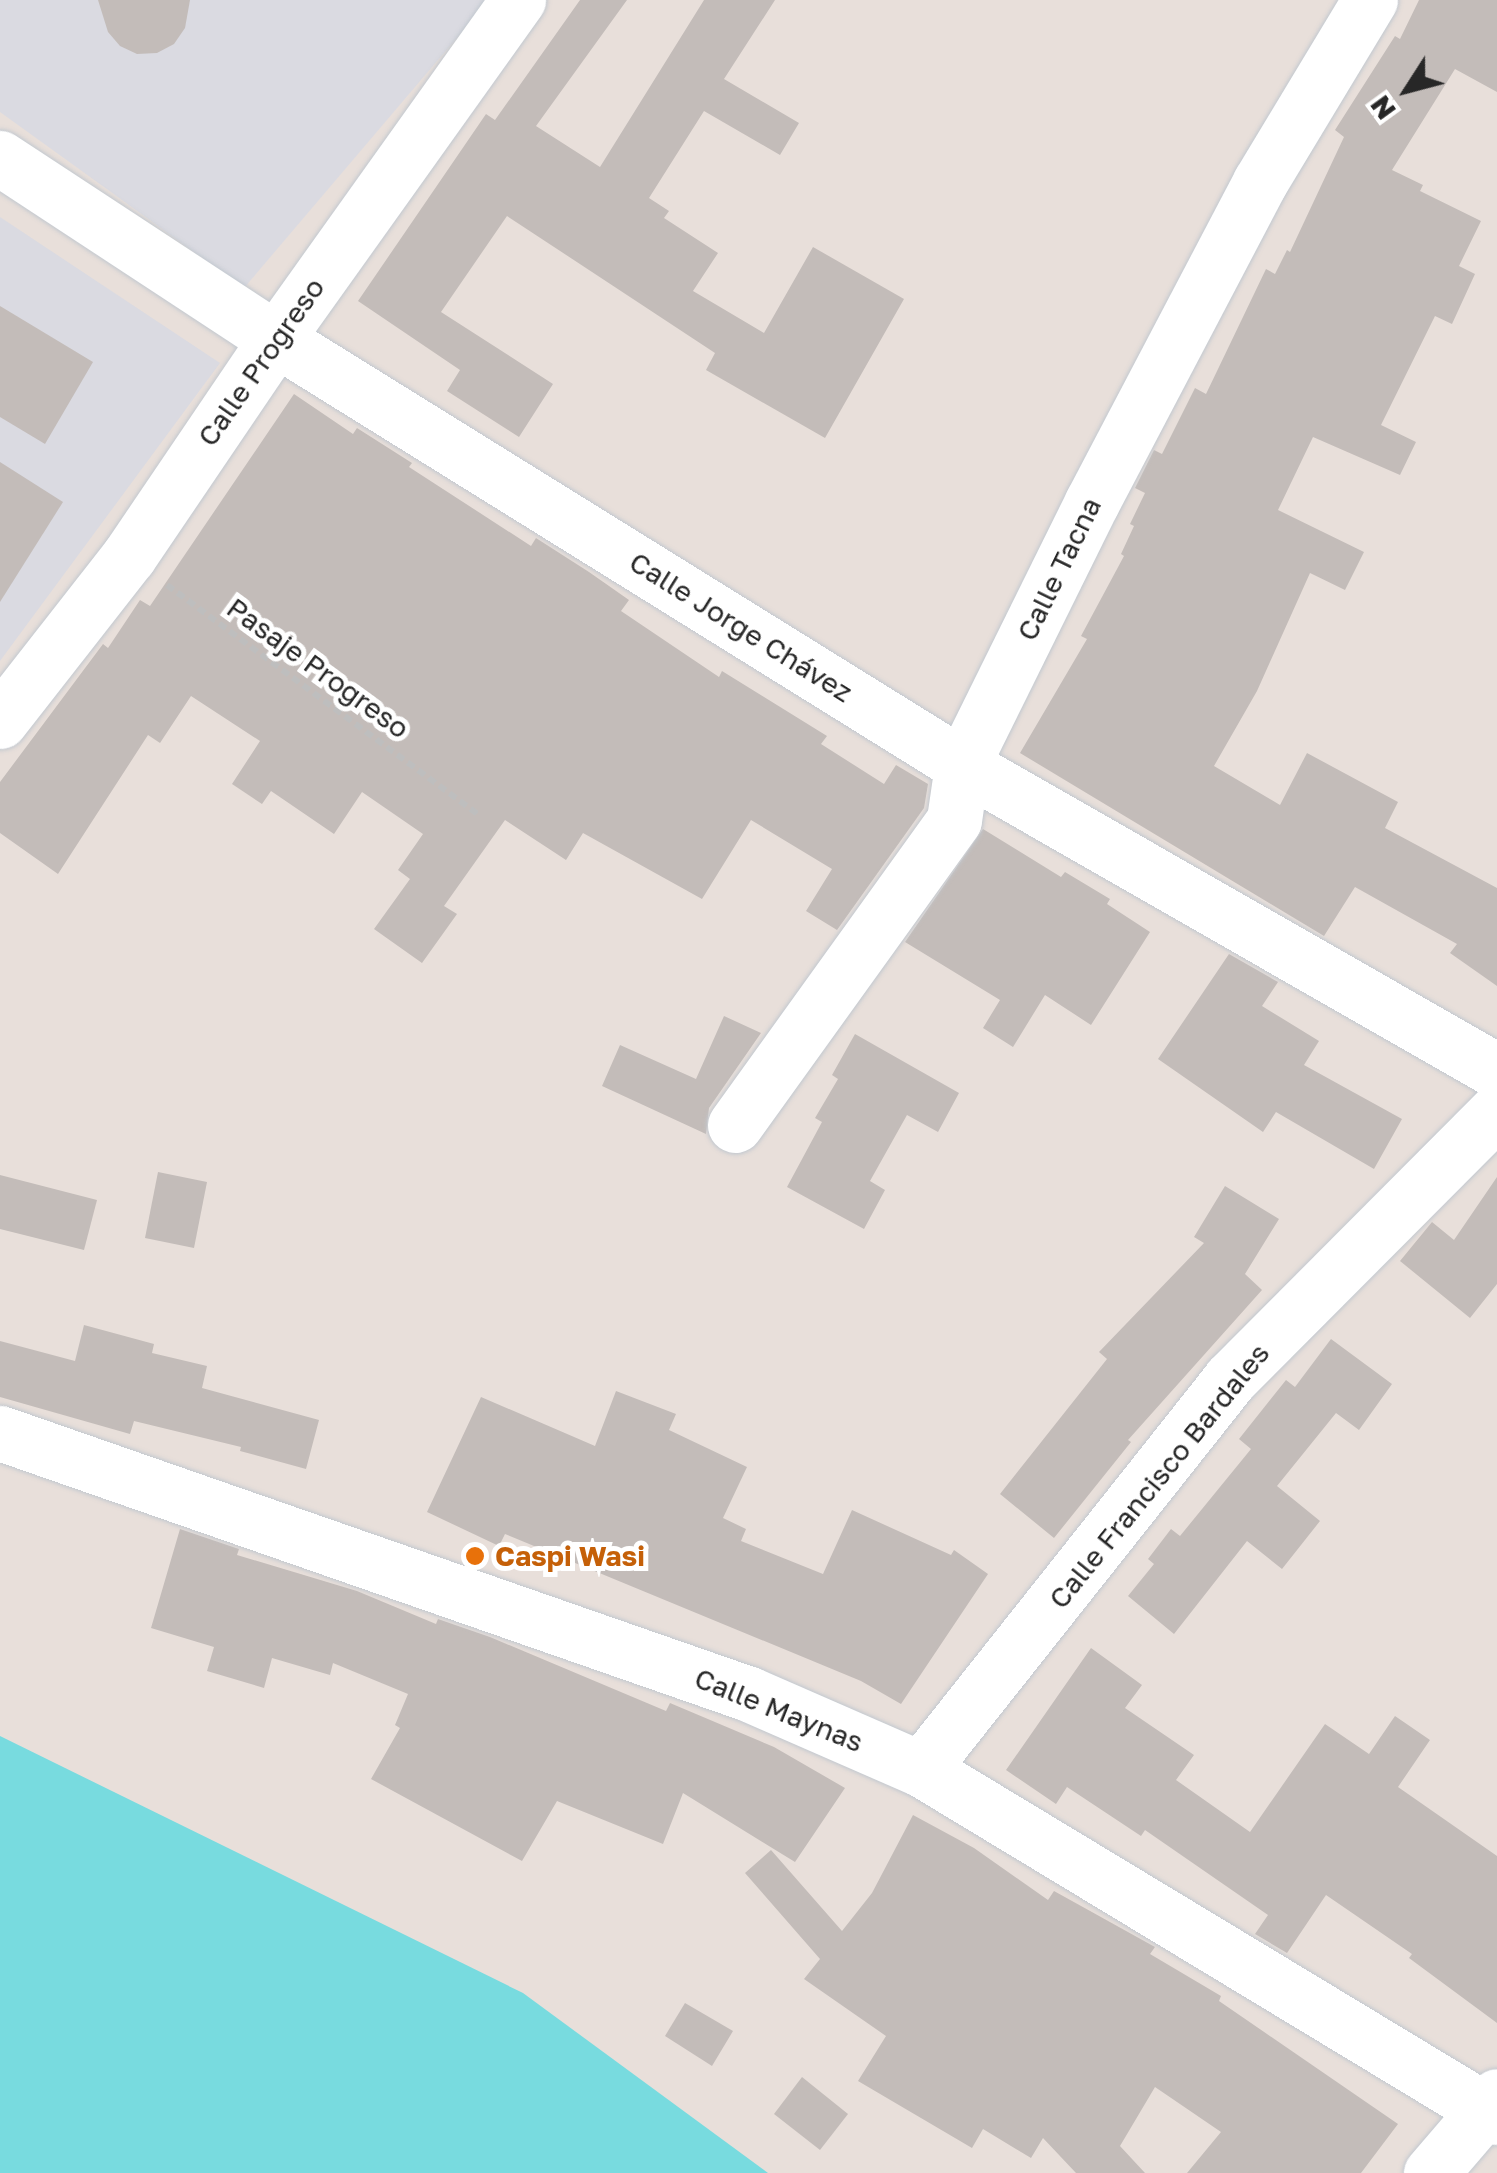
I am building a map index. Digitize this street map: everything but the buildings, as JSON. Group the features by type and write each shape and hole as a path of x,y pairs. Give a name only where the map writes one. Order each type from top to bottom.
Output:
{"street":[{"name":"Calle Progreso","path":"0,721 129,556 276,339 518,0"},
{"name":"Calle Tacna","path":"735,1125 954,820 962,764 1092,502 1260,182 1370,0"},
{"name":"Calle Jorge Chávez","path":"0,158 276,339 962,764 1497,1071"},
{"name":"Calle Francisco Bardales","path":"921,1770 1230,1380 1497,1111"},
{"name":"Calle Maynas","path":"0,1434 749,1694 921,1770 1493,2108"},
{"path":"1431,2173 1493,2108"}],"path":[{"name":"Pasaje Progreso","path":"129,556 480,816"}],"shaded area":[{"path":"0,0 489,0 244,288 0,112"},
{"path":"0,217 220,363 0,661"}],"water":[{"path":"0,1736 523,1993 768,2173 0,2173"}],"place":[{"name":"Caspi Wasi","path":"475,1556"}]}
